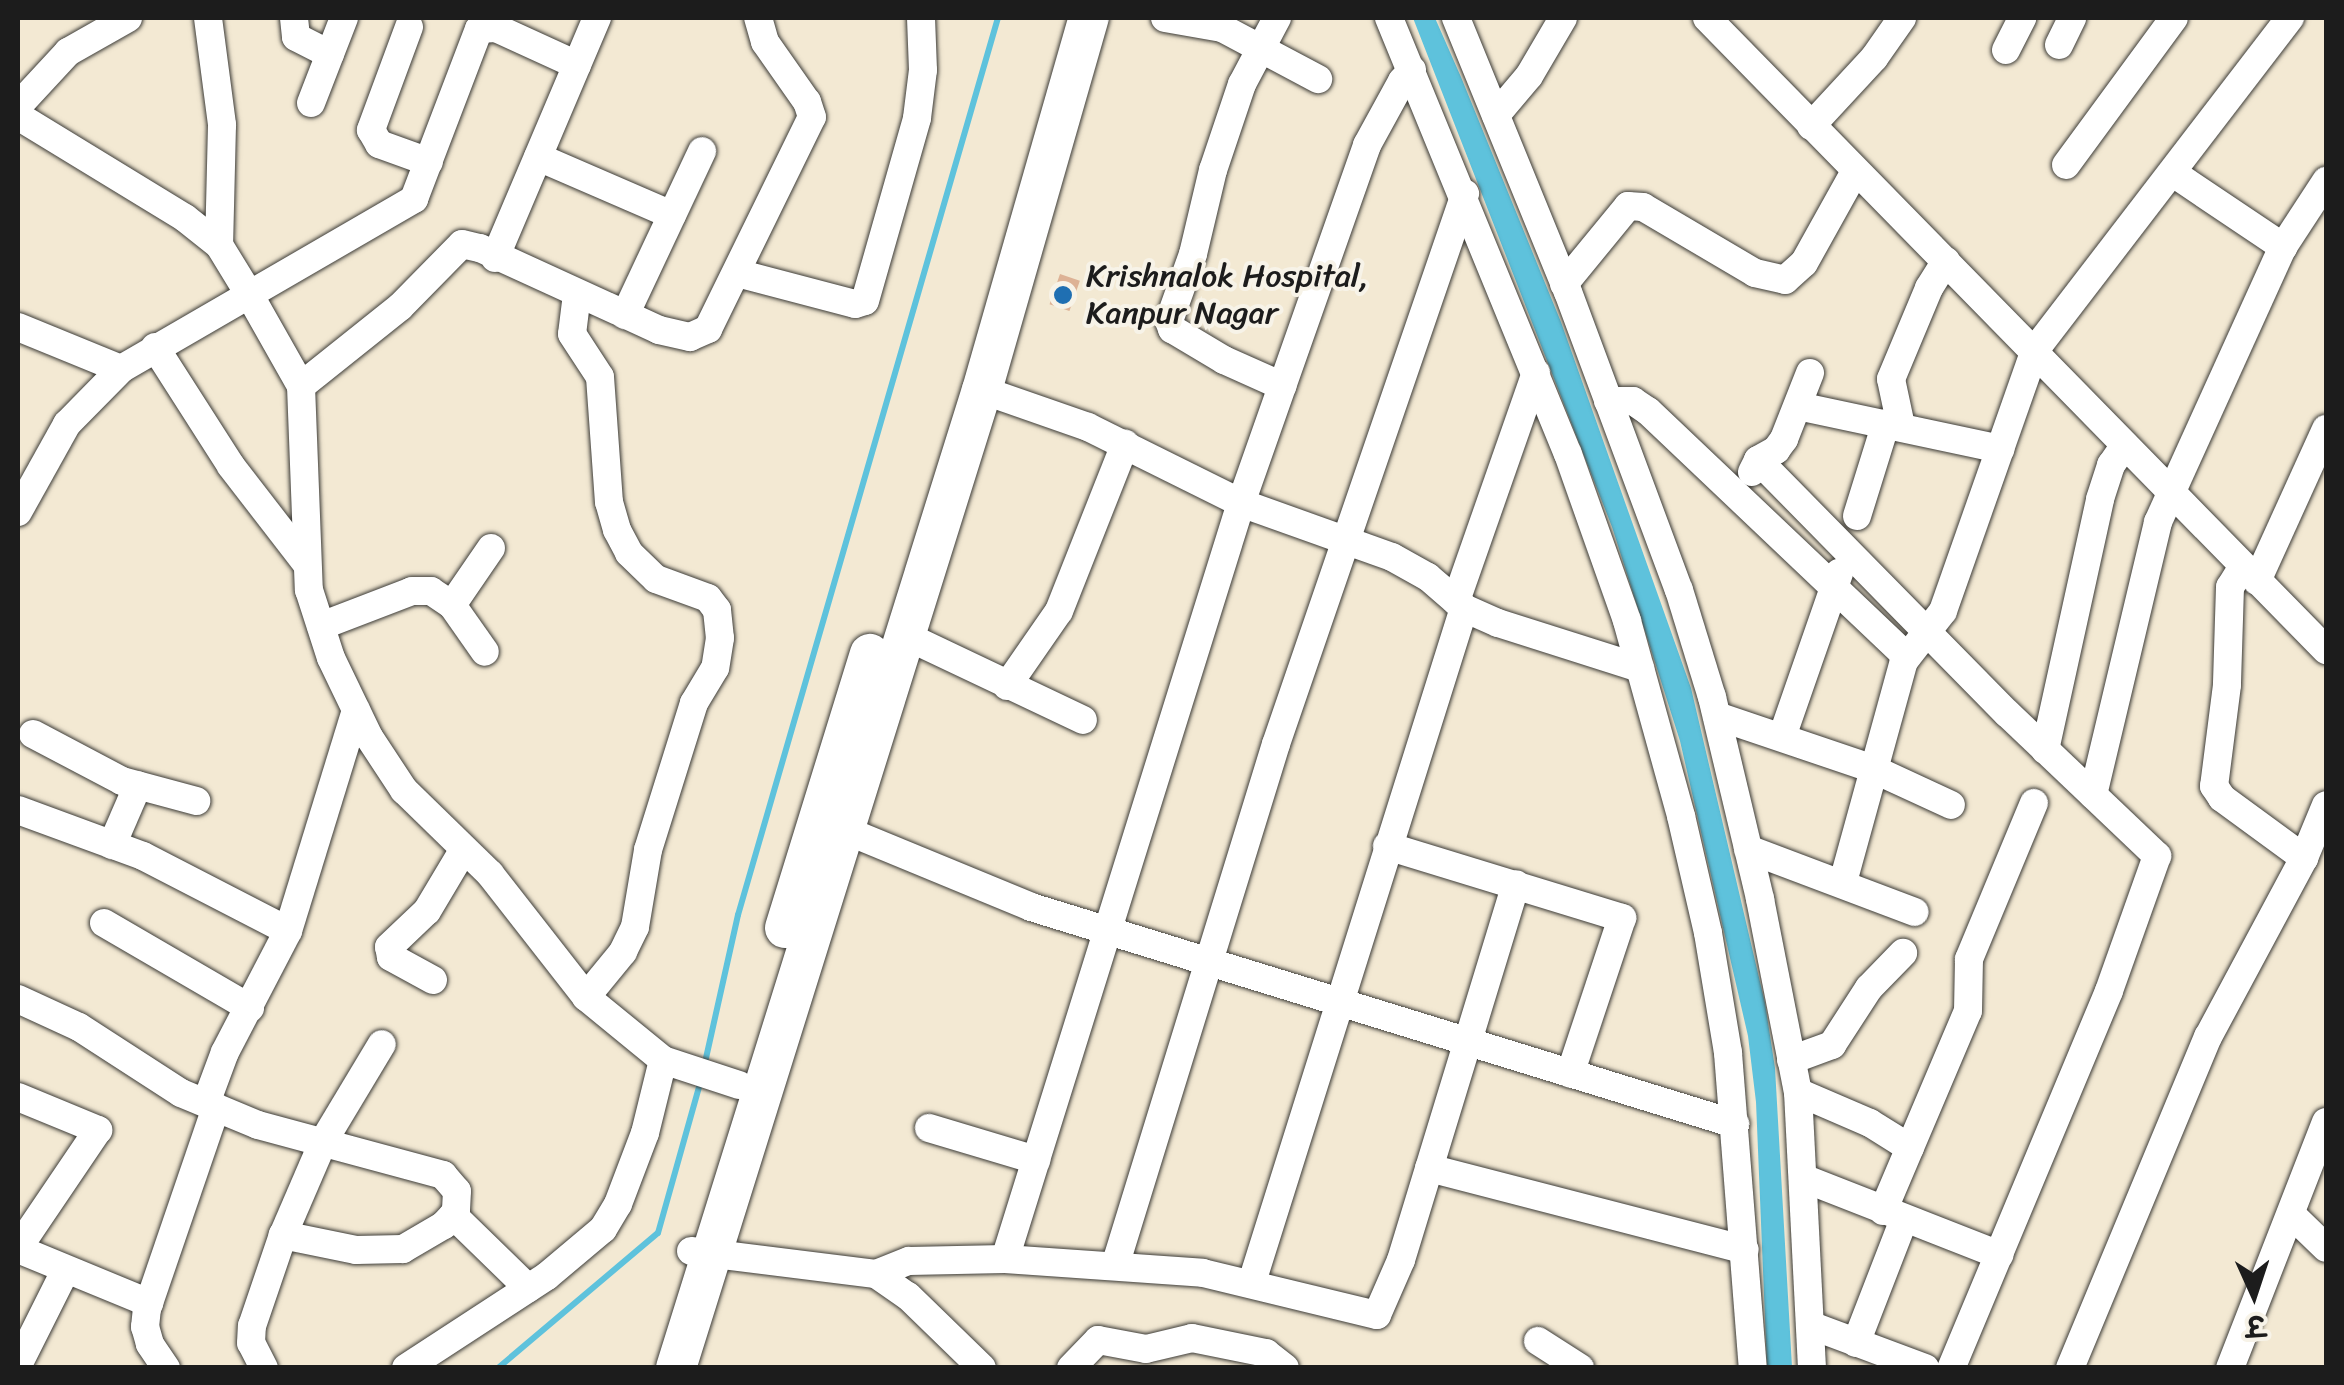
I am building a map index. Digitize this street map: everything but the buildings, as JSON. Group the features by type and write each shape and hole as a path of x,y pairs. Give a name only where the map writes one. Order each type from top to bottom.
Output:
{"highway":[{"path":"676,1368 703,1252 832,824 1061,18"},
{"path":"654,1368 703,1252 727,1082 904,634 982,390 1089,18"}],"street":[{"path":"18,106 68,52 128,18"},
{"path":"208,18 222,125 220,245"},
{"path":"294,18 296,37 330,54"},
{"path":"311,103 344,18"},
{"path":"495,258 597,18"},
{"path":"302,386 436,275 462,244 679,336 700,334 715,321 812,117 807,102 765,42 758,18"},
{"path":"737,273 855,304 865,301 918,118 924,70 921,18"},
{"path":"1277,18 1242,84 1213,170 1193,254 1169,320 1172,329 1211,352 1282,386"},
{"path":"1390,18 1536,373 1640,668 1708,934 1728,1053 1753,1368"},
{"path":"1456,18 1564,284 1679,590 1717,716 1798,1092 1812,1368"},
{"path":"1496,116 1529,76 1563,18"},
{"path":"1707,18 1854,173 2035,350 2250,574 2324,641"},
{"path":"1811,126 1874,58 1902,18"},
{"path":"2006,50 2022,18"},
{"path":"2059,45 2072,18"},
{"path":"2066,165 2174,18"},
{"path":"1844,882 1871,768 1907,657 1943,611 2035,350 2290,18"},
{"path":"1178,19 1222,28 1318,79"},
{"path":"409,27 370,130 379,144 429,162"},
{"path":"18,512 67,424 120,370 406,206 420,189 479,29 496,28 576,65"},
{"path":"1005,1259 1282,386 1367,145 1412,70"},
{"path":"18,116 185,218 220,245 302,386 306,563 321,626 356,710 404,790 490,874 586,997 670,1064 727,1082"},
{"path":"625,315 702,152"},
{"path":"538,157 672,215"},
{"path":"1564,284 1628,206 1643,208 1755,273 1784,280 1804,263 1854,173"},
{"path":"2173,173 2284,247"},
{"path":"2093,795 2158,522 2284,247 2326,181"},
{"path":"1114,1266 1207,962 1344,540 1465,194"},
{"path":"1857,516 1894,425 1890,379 1946,261"},
{"path":"576,294 572,334 600,377 608,502 617,530 629,554 656,579 708,598 717,610 720,638 715,668 694,703 648,850 635,927 623,952 586,997"},
{"path":"18,326 120,370"},
{"path":"155,347 231,466 306,563"},
{"path":"1252,1282 1460,604 1536,373"},
{"path":"1749,479 1780,445 1810,374"},
{"path":"982,390 1125,444 1242,503 1404,564 1460,604 1640,668"},
{"path":"1608,402 1634,401 1848,552 2157,856 2109,991 1951,1368"},
{"path":"1798,406 2000,450"},
{"path":"2304,858 2222,798 2214,786 2227,685 2230,588 2250,574 2326,429"},
{"path":"1008,686 1059,612 1125,444"},
{"path":"2046,750 2100,499 2111,465 2125,444"},
{"path":"1749,479 1834,586 1907,657"},
{"path":"452,605 491,548"},
{"path":"1782,737 1848,552"},
{"path":"321,626 412,591 431,590 452,605 485,652"},
{"path":"904,634 1083,720"},
{"path":"152,1360 145,1327 149,1303 225,1052 288,930 356,710"},
{"path":"1717,716 1871,768 1951,805"},
{"path":"33,734 106,774 196,802"},
{"path":"112,845 138,785"},
{"path":"1856,1342 1910,1148 1968,1012 1970,959 2034,803"},
{"path":"2070,1368 2208,1037 2304,858 2326,805"},
{"path":"18,810 112,845 288,930"},
{"path":"832,824 1031,907 1734,1124"},
{"path":"1387,846 1622,918 1570,1074"},
{"path":"433,980 391,957 389,947 427,911 464,849"},
{"path":"1748,849 1916,912"},
{"path":"876,1274 909,1261 1005,1259 1203,1273 1377,1315 1402,1260 1516,884"},
{"path":"104,923 250,1008"},
{"path":"1792,1060 1832,1045 1869,988 1903,953"},
{"path":"18,1000 80,1027 182,1093 211,1106 258,1125 443,1174 457,1191 453,1216 403,1249 384,1252 283,1236"},
{"path":"264,1368 251,1344 252,1326 283,1236 323,1142 382,1044"},
{"path":"406,1368 528,1288 603,1230 618,1204 670,1064"},
{"path":"1798,1092 1870,1123 1910,1148"},
{"path":"18,1097 98,1130 18,1249 149,1303"},
{"path":"2230,1368 2326,1122"},
{"path":"929,1128 1036,1160"},
{"path":"1429,1168 1745,1250"},
{"path":"1803,1178 1999,1256"},
{"path":"2292,1215 2326,1248"},
{"path":"453,1216 528,1288"},
{"path":"703,1252 876,1274 908,1296 982,1368"},
{"path":"18,1365 65,1271"},
{"path":"1810,1325 1925,1368"},
{"path":"1071,1368 1098,1340 1146,1349 1192,1338 1266,1353 1285,1368"},
{"path":"1538,1340 1580,1368"}],"water":[{"path":"1413,18 1435,18 1461,77 1561,322 1691,688 1765,1003 1775,1068 1792,1367 1767,1367 1756,1102 1748,1036 1680,741 1612,527"}],"waterway":[{"path":"704,1067 738,915 998,18"},
{"path":"498,1368 658,1233 701,1080"}],"place":[{"name":"Krishnalok Hospital, Kanpur Nagar","path":"1063,295"}]}
